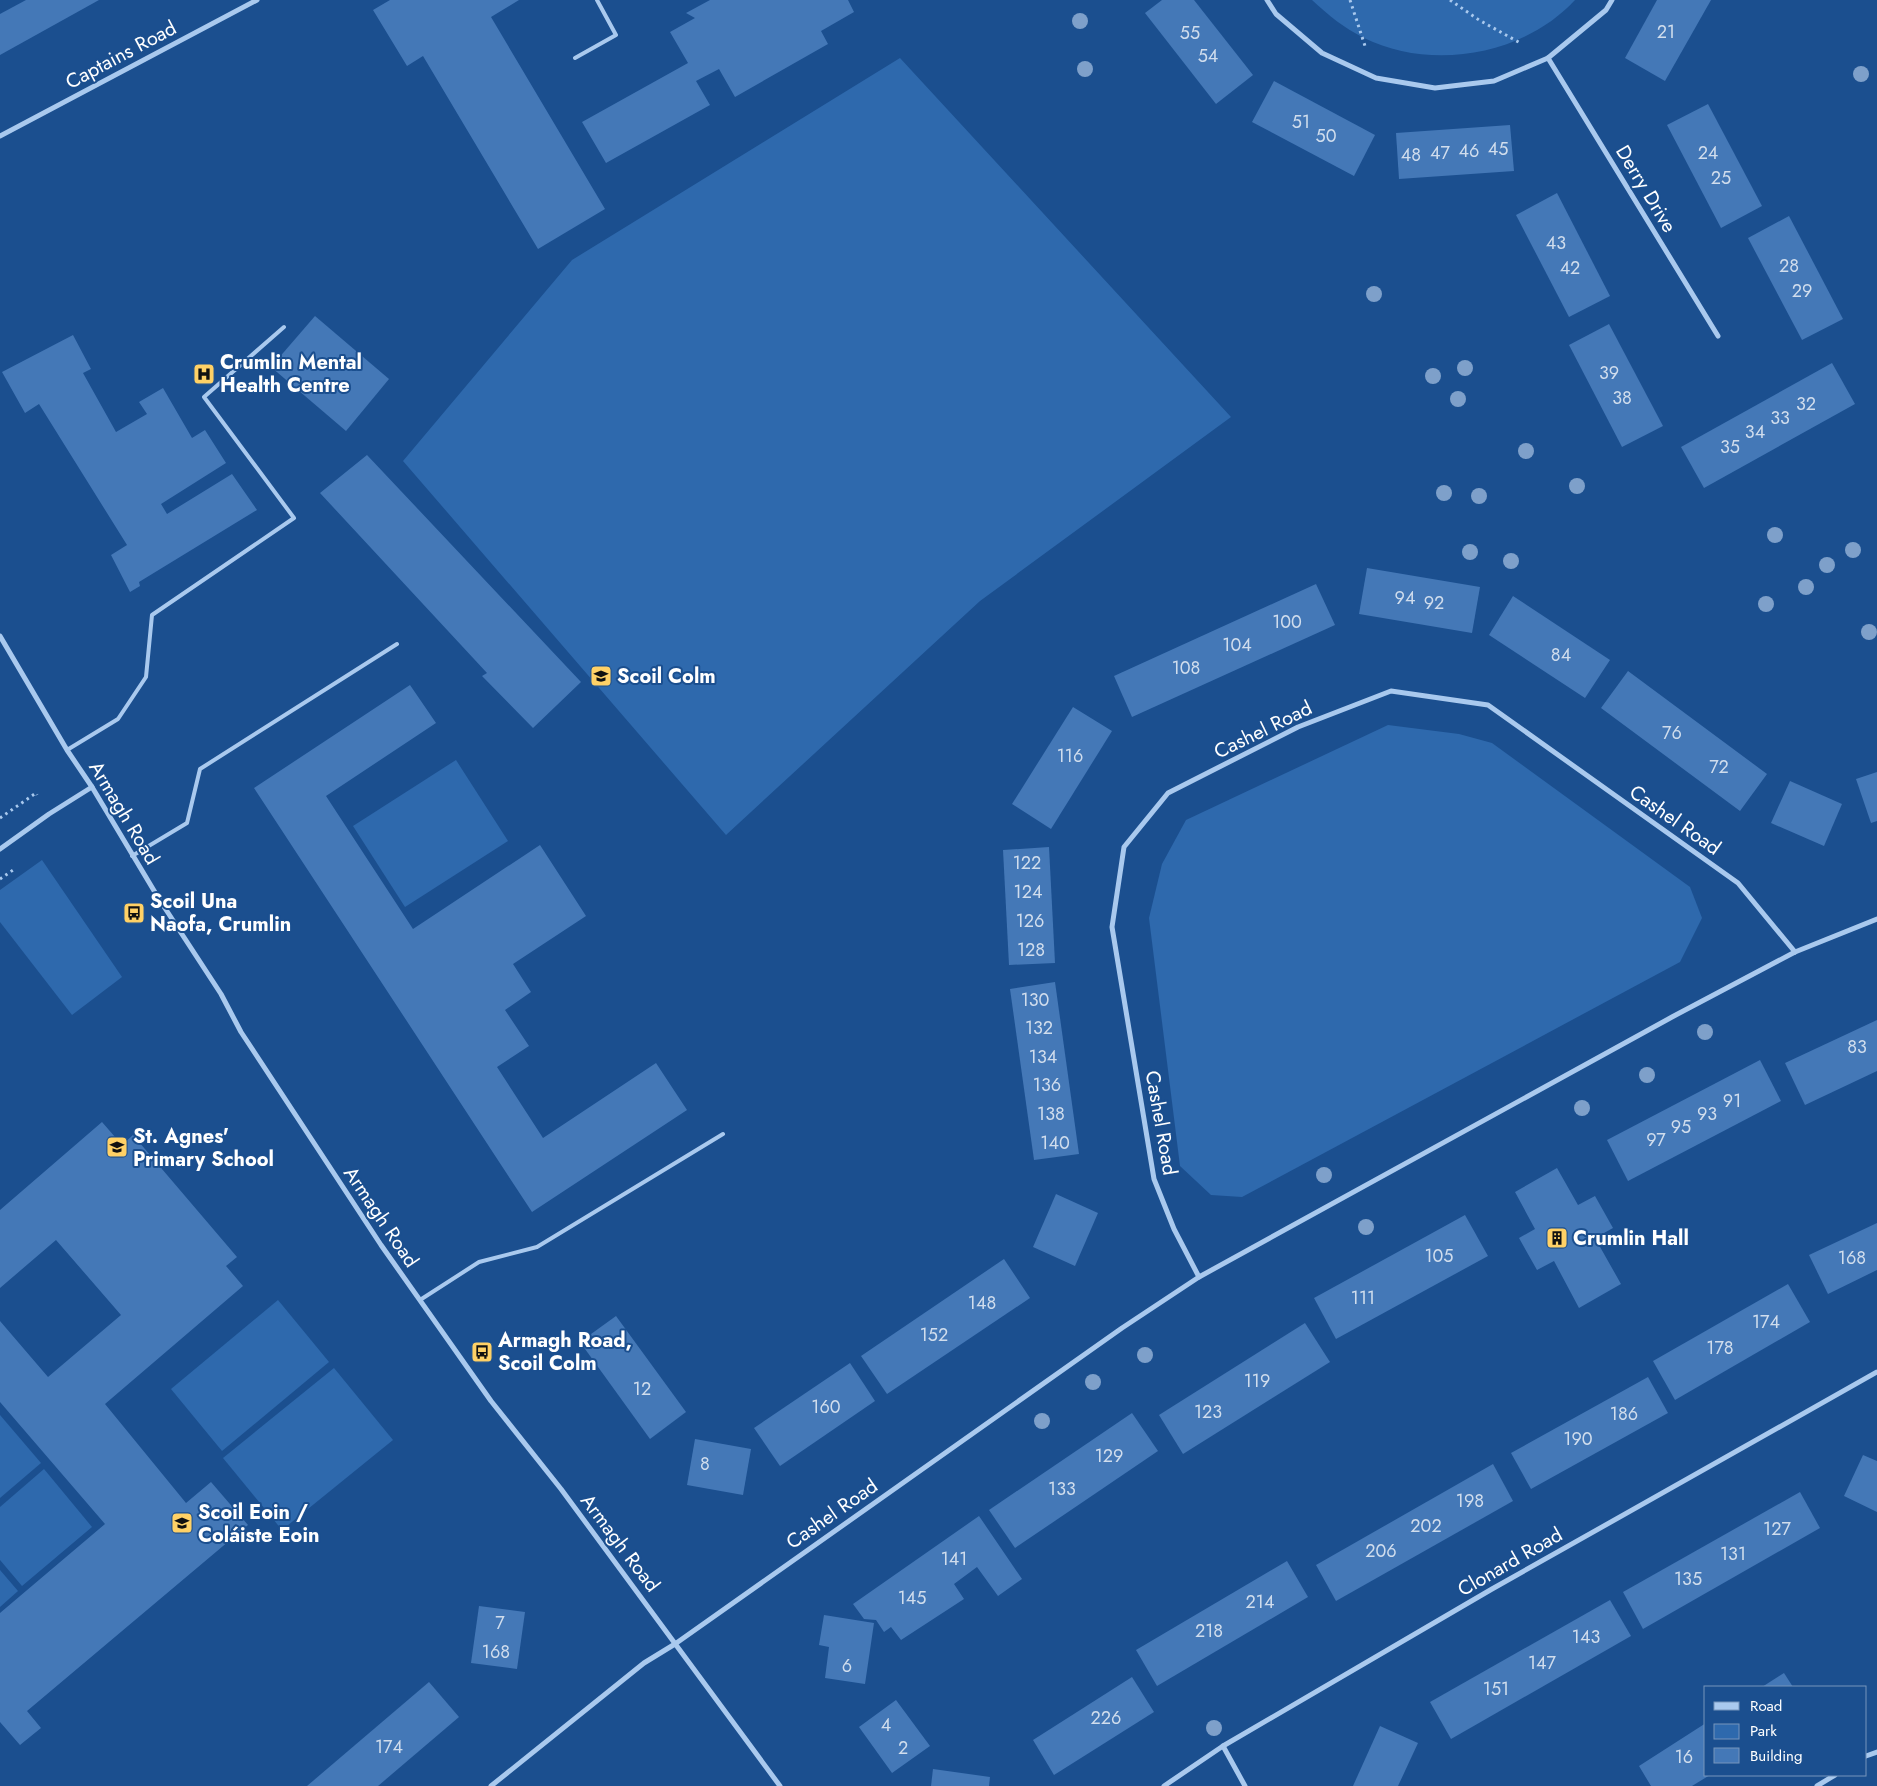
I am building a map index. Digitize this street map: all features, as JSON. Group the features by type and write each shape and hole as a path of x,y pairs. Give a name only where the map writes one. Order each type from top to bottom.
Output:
{"street":[{"name":"Captains Road","path":"0,136 257,0"},
{"path":"1267,0 1276,14 1322,53 1376,78 1435,88 1494,81 1548,58 1606,10 1612,0"},
{"name":"Derry Drive","path":"1548,58 1718,336"},
{"name":"Armagh Road","path":"0,636 132,856 221,994 256,1056 380,1245 491,1401 567,1497 780,1786"},
{"name":"Cashel Road","path":"1199,1277 1174,1230 1154,1179 1112,927 1124,847 1168,793 1298,727 1391,691 1488,705 1738,883 1796,952"},
{"path":"0,849 92,787"},
{"name":"Cashel Road","path":"491,1786 644,1663 674,1644 1122,1328 1199,1277 1664,1022 1796,952 1877,919"},
{"name":"Clonard Road","path":"1164,1786 1223,1746 1492,1589 1877,1372"},
{"path":"1223,1746 1245,1786"},
{"path":"1817,1786 1833,1776"}],"lane":[{"path":"575,58 616,35 597,0"},
{"path":"67,750 118,719 146,677 152,615 294,518 204,398 284,327"},
{"path":"132,856 187,823 200,769 397,644"},
{"path":"420,1300 479,1262 537,1247 723,1134"}],"path":[{"path":"1350,0 1376,78"},
{"path":"1450,0 1478,20 1548,58"},
{"path":"0,818 36,792"}],"green space":[{"path":"1312,0 1575,0 1554,19 1530,34 1503,45 1475,52 1446,55 1418,54 1390,48 1364,38 1336,21"},
{"path":"900,58 1231,417 980,601 726,835 403,461 572,260"},
{"path":"1388,725 1459,734 1492,743 1690,887 1702,918 1680,962 1242,1197 1211,1195 1180,1166 1149,918 1162,864 1186,820"},
{"path":"456,760 508,841 405,907 353,826"},
{"path":"42,860 122,977 72,1015 0,922 0,890"},
{"path":"278,1300 329,1362 222,1451 171,1389"},
{"path":"334,1368 393,1440 282,1530 223,1458"},
{"path":"0,1415 41,1463 0,1498"},
{"path":"44,1469 92,1527 22,1586 0,1560 0,1507"},
{"path":"0,1570 18,1591 0,1607"}],"building":[{"path":"26,0 99,0 0,55 0,14"},
{"path":"390,0 519,0 491,17 605,209 538,249 423,56 407,66 373,10"},
{"path":"710,0 848,0 854,12 821,31 828,44 735,97 719,69 696,81 710,105 606,163 582,122 688,63 670,32 695,18 686,13"},
{"path":"1162,0 1194,0 1253,75 1216,104 1145,13"},
{"path":"1657,0 1711,0 1665,81 1625,58"},
{"path":"1274,81 1375,135 1354,176 1252,122"},
{"path":"1708,104 1762,206 1721,228 1667,125"},
{"path":"1510,125 1514,171 1399,179 1396,133"},
{"path":"1557,193 1610,296 1569,317 1516,215"},
{"path":"1789,216 1843,319 1802,340 1748,238"},
{"path":"315,316 389,379 346,431 271,367"},
{"path":"1609,324 1663,426 1622,447 1569,345"},
{"path":"73,335 91,369 83,373 116,432 147,414 139,402 163,388 192,438 205,430 226,463 161,504 167,514 232,474 257,510 139,582 140,586 130,592 111,555 127,545 39,404 25,413 2,372"},
{"path":"1832,363 1855,404 1704,488 1681,447"},
{"path":"367,455 581,682 533,728 482,676 487,673 320,493"},
{"path":"1367,568 1480,587 1472,633 1359,614"},
{"path":"1316,584 1335,625 1132,717 1114,676"},
{"path":"1513,596 1610,660 1585,698 1489,635"},
{"path":"1628,671 1767,774 1740,811 1601,708"},
{"path":"410,685 436,723 326,796 413,929 540,845 586,916 513,964 531,992 505,1010 529,1046 497,1067 543,1138 656,1063 687,1110 532,1212 254,788"},
{"path":"1073,707 1112,731 1051,829 1012,804"},
{"path":"1877,772 1877,821 1871,823 1856,779"},
{"path":"1790,781 1842,804 1824,846 1771,823"},
{"path":"1049,847 1055,963 1009,965 1003,850"},
{"path":"1055,982 1079,1154 1034,1160 1010,989"},
{"path":"1877,1020 1877,1071 1805,1105 1785,1063"},
{"path":"1760,1060 1781,1101 1628,1181 1607,1140"},
{"path":"102,1122 122,1145 133,1135 237,1257 226,1266 243,1286 105,1404 186,1503 211,1482 248,1525 27,1711 41,1728 20,1745 0,1722 0,1613 105,1524 0,1402 0,1321 48,1377 121,1315 56,1240 0,1288 0,1210"},
{"name":"Crumlin Hall","path":"1557,1168 1578,1205 1595,1196 1613,1228 1595,1238 1621,1284 1579,1308 1554,1261 1537,1270 1519,1238 1535,1229 1515,1192"},
{"path":"1056,1194 1098,1213 1075,1266 1033,1247"},
{"path":"1465,1215 1488,1256 1336,1339 1314,1298"},
{"path":"1877,1223 1877,1270 1828,1294 1809,1255"},
{"path":"1004,1259 1030,1298 887,1394 861,1356"},
{"path":"1788,1284 1810,1322 1675,1400 1653,1361"},
{"path":"616,1316 686,1412 650,1439 580,1342"},
{"path":"1305,1323 1330,1362 1183,1454 1159,1415"},
{"path":"850,1363 875,1401 780,1466 754,1428"},
{"path":"1648,1377 1668,1413 1531,1489 1511,1453"},
{"path":"1132,1413 1158,1451 1015,1548 989,1510"},
{"path":"695,1439 751,1449 743,1495 687,1485"},
{"path":"1863,1455 1877,1461 1877,1512 1844,1496"},
{"path":"1493,1464 1513,1501 1336,1601 1316,1565"},
{"path":"1800,1492 1820,1528 1643,1629 1623,1592"},
{"path":"979,1516 1022,1579 998,1596 977,1567 954,1584 964,1599 901,1640 891,1627 884,1632 876,1620 864,1619 853,1604"},
{"path":"1287,1561 1308,1597 1157,1686 1136,1650"},
{"path":"1610,1600 1631,1636 1451,1739 1430,1702"},
{"path":"479,1606 525,1612 517,1669 471,1663"},
{"path":"824,1615 874,1623 865,1684 825,1678 829,1647 819,1645"},
{"path":"1784,1673 1792,1686 1764,1686"},
{"path":"1132,1677 1154,1712 1054,1775 1033,1740"},
{"path":"429,1682 459,1717 378,1786 307,1786"},
{"path":"896,1700 930,1746 892,1773 859,1727"},
{"path":"1704,1724 1704,1776 1708,1776 1692,1786 1651,1786 1639,1766"},
{"path":"1380,1726 1418,1743 1398,1786 1353,1786"},
{"path":"933,1769 990,1777 989,1786 931,1786"}],"place":[{"name":"Crumlin Mental Health Centre","path":"204,374"},
{"name":"Scoil Colm","path":"601,676"},
{"name":"Scoil Una Naofa, Crumlin","path":"134,913"},
{"name":"St. Agnes' Primary School","path":"117,1147"},
{"name":"Crumlin Hall","path":"1557,1238"},
{"name":"Armagh Road, Scoil Colm","path":"482,1352"},
{"name":"Scoil Eoin / Coláiste Eoin","path":"182,1523"}]}
